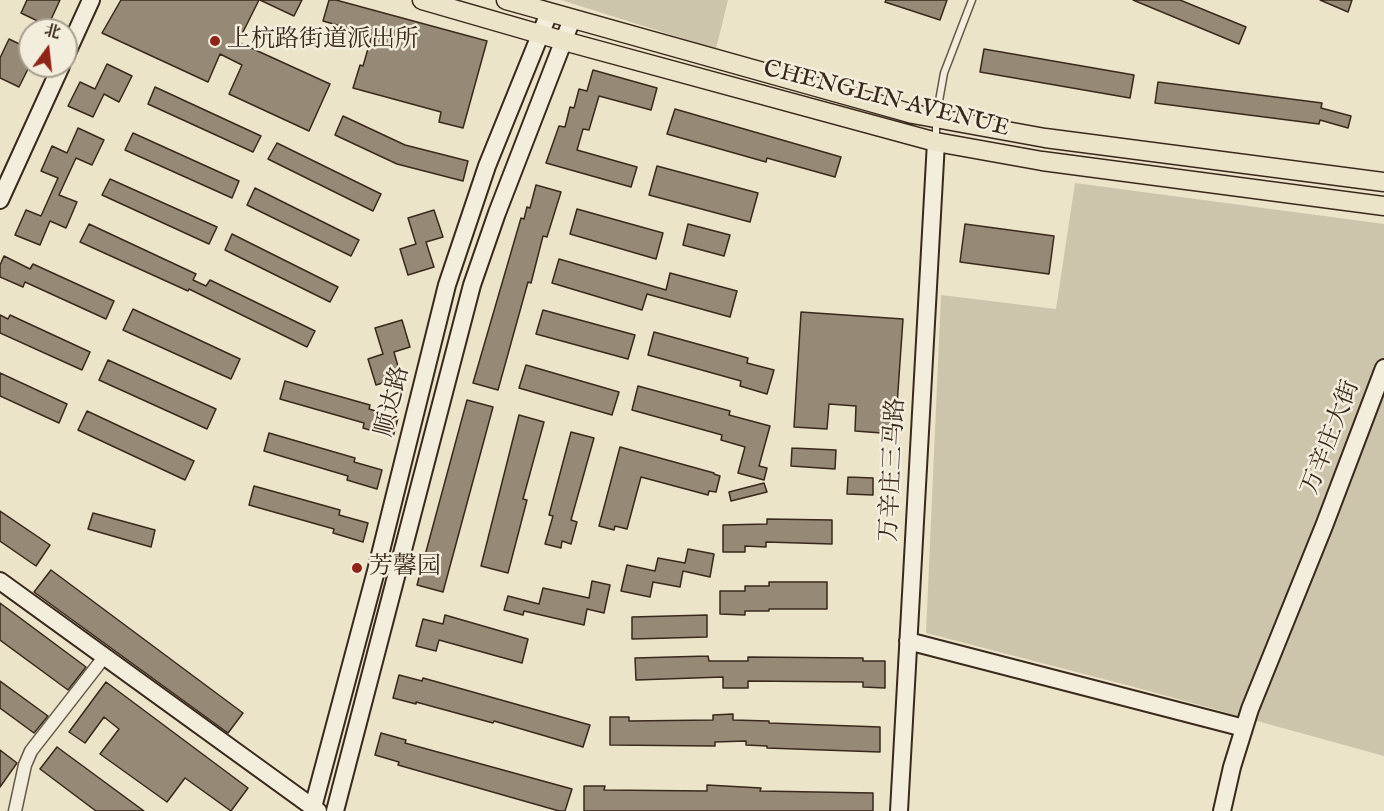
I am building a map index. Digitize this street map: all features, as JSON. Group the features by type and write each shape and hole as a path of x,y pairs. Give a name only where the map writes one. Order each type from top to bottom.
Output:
{"main road":[{"name":"CHENGLIN AVENUE","path":"422,0 936,142 1042,161 1384,206"},
{"name":"CHENGLIN AVENUE","path":"506,0 841,95 936,118 1045,138 1384,182"}],"street":[{"path":"73,18 81,0"},
{"path":"78,29 91,0"},
{"name":"顺达路","path":"314,810 447,285 487,166 549,13"},
{"name":"顺达路","path":"335,811 472,285 497,213 572,19"},
{"path":"0,178 46,78"},
{"path":"0,200 56,78"},
{"name":"万辛庄三马路","path":"899,806 936,142"},
{"name":"万辛庄大街","path":"1222,811 1244,728 1384,368"},
{"path":"0,581 314,810"},
{"path":"909,641 1244,728"},
{"path":"15,811 25,765 31,751 105,656"}],"lane":[{"path":"936,142 936,118 944,73 972,0"}],"shaded area":[{"path":"561,0 728,0 716,49"},
{"path":"1075,183 1384,224 1384,756 926,633 941,295 1056,309"}],"building":[{"path":"27,0 60,0 52,18 31,18 21,13"},
{"path":"121,0 259,0 238,42 330,84 309,131 229,94 242,65 220,54 208,82 102,33"},
{"path":"260,0 302,0 294,16"},
{"path":"329,0 487,41 463,128 439,122 441,112 353,88 360,65 363,66 372,35 323,21"},
{"path":"886,0 947,0 940,20 885,2"},
{"path":"1133,0 1180,0 1246,27 1239,44"},
{"path":"1320,0 1352,0 1348,12"},
{"path":"9,39 18,43 18,78 24,78 19,87 0,78 0,58"},
{"path":"984,49 1134,75 1130,98 980,72"},
{"path":"107,64 132,76 119,102 104,94 93,117 68,106 80,82 95,89"},
{"path":"593,70 657,88 651,110 599,96 589,130 583,129 577,150 637,167 631,187 546,163 559,126 565,127 570,107 574,108 579,89 587,91"},
{"path":"1158,82 1322,103 1321,108 1351,116 1348,128 1320,120 1319,124 1155,103"},
{"path":"155,87 261,136 253,152 148,104"},
{"path":"675,109 841,157 835,177 767,158 766,162 667,134"},
{"path":"343,116 405,145 468,161 463,181 397,164 335,135"},
{"path":"78,128 104,140 92,165 76,158 59,195 77,202 66,228 50,221 40,245 15,235 26,210 41,216 58,178 41,171 52,146 67,153"},
{"path":"133,133 239,181 232,198 125,150"},
{"path":"277,143 381,194 373,211 268,159"},
{"path":"657,166 758,193 750,222 649,195"},
{"path":"110,179 217,227 209,244 102,195"},
{"path":"536,185 561,192 547,237 543,236 531,283 528,282 498,390 473,383 521,218 524,219 527,207 530,208"},
{"path":"255,188 359,240 351,256 247,205"},
{"path":"577,209 663,233 656,259 570,234"},
{"path":"434,210 443,237 426,242 434,267 408,275 400,249 416,244 408,218"},
{"path":"89,224 196,274 193,280 206,286 210,280 315,331 307,347 189,289 188,291 80,242"},
{"path":"688,224 730,235 724,256 683,245"},
{"path":"965,224 1054,236 1049,274 960,262"},
{"path":"232,234 338,287 330,302 225,250"},
{"path":"4,256 30,269 33,264 114,301 106,319 25,282 23,287 0,277 0,265"},
{"path":"559,259 666,290 670,273 737,291 730,317 647,294 642,310 552,283"},
{"path":"133,309 240,359 231,379 123,330"},
{"path":"543,310 635,335 628,359 536,334"},
{"path":"801,312 903,319 895,434 855,431 856,406 829,404 827,429 794,427"},
{"path":"0,315 8,319 10,315 90,352 82,370 0,333"},
{"path":"402,320 410,347 394,352 401,377 376,385 368,359 383,354 375,328"},
{"path":"654,332 748,358 747,363 774,370 767,394 740,386 741,381 648,355"},
{"path":"108,360 216,409 207,429 99,380"},
{"path":"526,365 619,392 612,415 519,388"},
{"path":"0,373 67,404 59,423 0,396"},
{"path":"285,381 370,405 369,409 398,418 393,437 363,428 364,423 280,399"},
{"path":"638,386 730,411 729,415 770,426 759,466 767,468 764,480 738,473 745,447 721,440 722,435 632,410"},
{"path":"467,400 493,407 443,592 417,585"},
{"path":"87,411 194,461 185,480 78,430"},
{"path":"519,415 544,422 523,499 527,500 508,573 481,566"},
{"path":"571,432 594,438 571,520 577,522 571,544 562,541 561,548 545,544 553,516 549,515"},
{"path":"269,433 355,458 354,462 382,470 377,489 347,480 348,476 264,451"},
{"path":"620,447 714,473 720,476 716,492 709,491 708,495 641,477 627,529 615,526 614,530 599,526"},
{"path":"792,448 836,450 835,469 791,466"},
{"path":"848,477 873,478 873,495 847,494"},
{"path":"764,483 767,492 731,501 729,492"},
{"path":"254,486 340,510 339,515 368,523 363,542 333,533 334,529 249,505"},
{"path":"0,511 50,545 36,566 0,541"},
{"path":"93,513 155,530 151,547 88,529"},
{"path":"767,519 832,520 832,544 766,542 766,547 745,546 745,552 723,552 723,525 767,524"},
{"path":"688,549 714,554 710,577 683,571 680,587 653,582 650,597 621,591 627,565 655,571 658,558 685,563"},
{"path":"51,570 243,713 228,733 34,592"},
{"path":"592,581 610,585 604,613 587,609 584,625 524,611 523,615 504,610 508,596 539,604 543,588 589,598"},
{"path":"769,582 827,582 827,609 769,609 769,611 745,611 745,615 720,614 720,591 745,591 745,586 769,586"},
{"path":"0,603 86,667 68,690 0,640"},
{"path":"445,615 528,639 522,663 439,640 436,651 416,646 423,619 443,624"},
{"path":"707,615 707,637 632,639 632,617"},
{"path":"708,656 709,661 748,661 748,657 863,658 863,661 885,661 885,688 863,687 863,682 748,681 748,688 723,688 723,677 636,680 635,658"},
{"path":"399,675 422,681 423,678 590,725 583,747 494,721 493,723 393,698"},
{"path":"0,681 48,716 34,733 0,708"},
{"path":"106,682 248,788 231,811 185,778 167,802 100,754 119,729 104,717 85,743 69,732"},
{"path":"733,714 733,720 880,727 880,752 767,748 767,746 746,745 746,741 715,742 715,746 610,745 610,717 629,717 629,721 713,720 713,715"},
{"path":"381,733 406,740 405,743 572,789 565,811 398,765 399,762 375,755"},
{"path":"57,747 144,811 96,811 40,769"},
{"path":"0,750 17,763 0,787"},
{"path":"707,785 761,788 760,791 873,793 873,811 584,811 584,786 605,786 604,790 707,791"}],"place":[{"name":"上杭路街道派出所","path":"215,41"},
{"name":"芳馨园","path":"357,568"}]}
